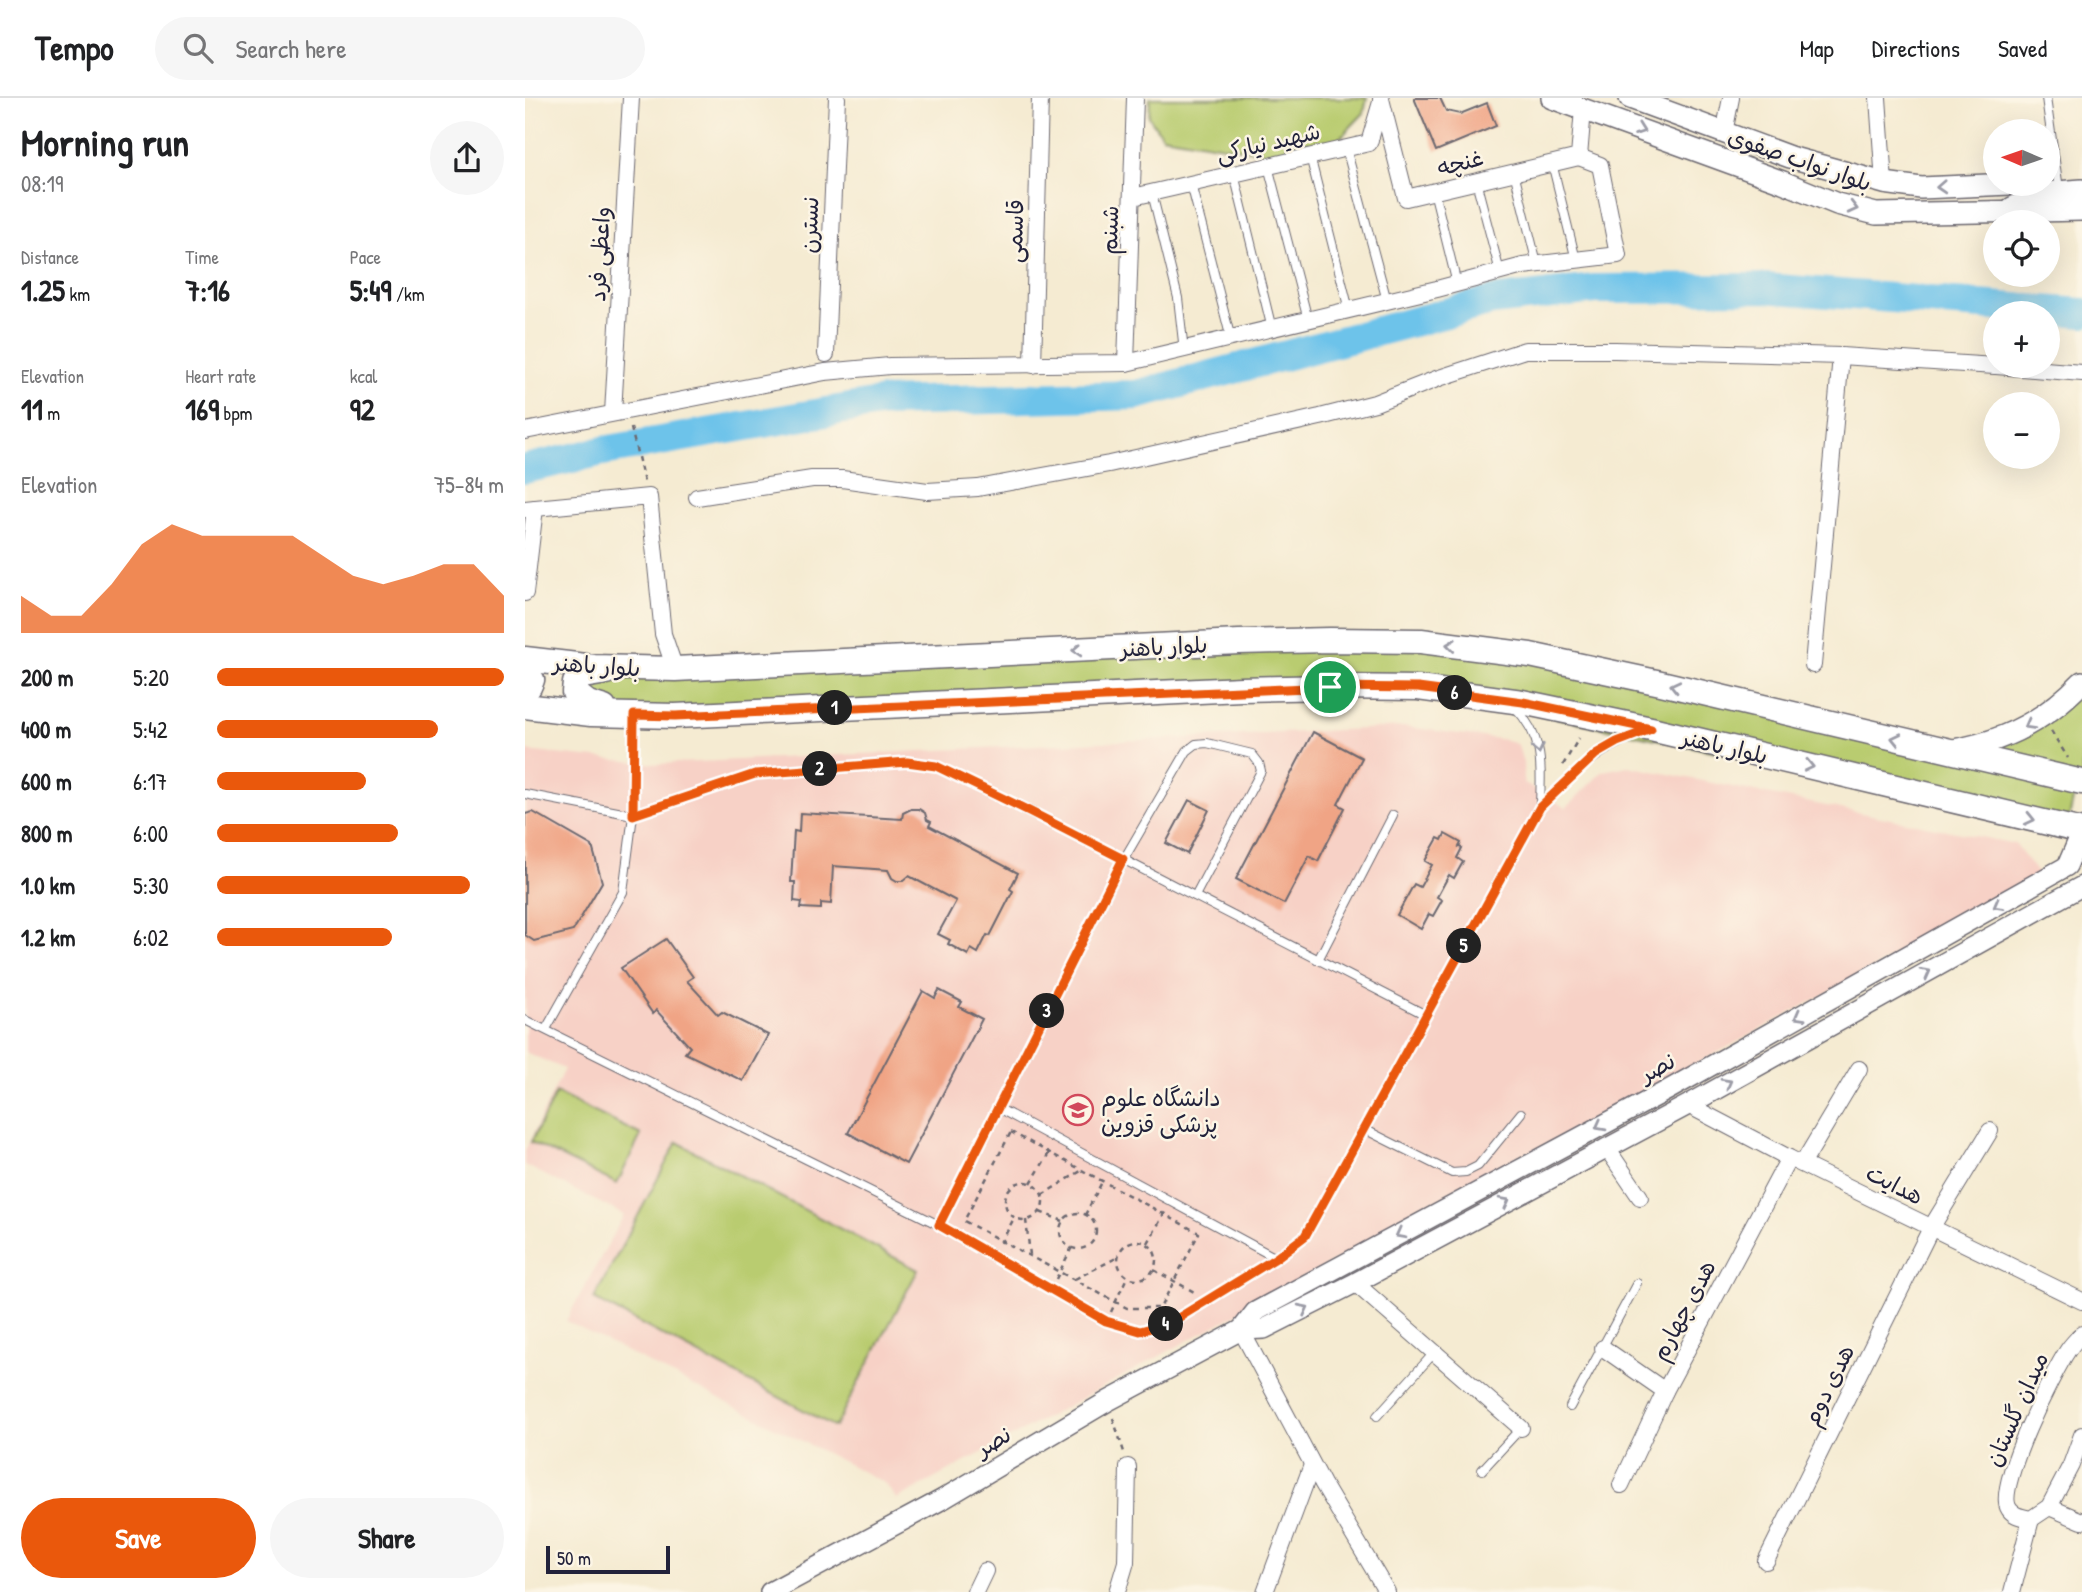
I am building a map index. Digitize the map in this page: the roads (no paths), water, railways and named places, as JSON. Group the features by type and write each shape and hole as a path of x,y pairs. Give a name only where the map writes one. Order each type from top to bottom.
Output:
{"main road":[{"name":"بلوار نواب صفوی","path":"1552,98 1850,208 1876,214 1983,212"},
{"name":"بلوار نواب صفوی","path":"1630,98 1840,173 1921,188 1983,185"},
{"path":"2060,182 2082,180"},
{"path":"2008,210 2044,193 2082,190"},
{"name":"بلوار نواب صفوی","path":"2060,211 2082,210"},
{"name":"بلوار باهنر","path":"525,659 594,667 675,669 1240,642 1421,641 1543,658 1661,683 2082,782"},
{"path":"638,715 588,704 574,692 575,682 583,676 643,668"},
{"path":"525,673 532,680 525,689"},
{"path":"1947,750 1997,740 2043,717 2064,701 2082,682"},
{"name":"بلوار باهنر","path":"525,706 591,714 675,716 1330,687 1418,688 1508,700 1651,729 2082,831"}],"street":[{"name":"واعظی فرد","path":"613,413 631,98"},
{"name":"نسترن","path":"826,354 837,98"},
{"name":"قاسمی","path":"1033,365 1040,98"},
{"name":"شبنم","path":"1126,363 1135,98"},
{"path":"1724,132 1731,98"},
{"path":"1878,98 1884,183"},
{"name":"شهید نیارکی","path":"1133,197 1369,143 1381,99"},
{"name":"غنچه","path":"1381,99 1406,198 1579,157"},
{"path":"525,431 825,372 890,366 1126,363 1231,340 1500,272 1537,264 1618,256 1600,165 1579,157 1583,109"},
{"path":"697,497 812,479 842,479 927,491 978,488 1109,464 1320,417 1375,403 1439,378 1525,350 1615,349 1841,356 1983,365"},
{"path":"1813,665 1841,356"},
{"path":"2060,371 2082,373"},
{"path":"525,593 530,509 649,497 663,634 675,669"},
{"name":"نصر","path":"776,1591 943,1499 1108,1401 1241,1330 1255,1312 1668,1090 2067,866 2082,831"},
{"name":"نصر","path":"1241,1330 1264,1329 1355,1283 1688,1105 2082,886"},
{"name":"هدی چهارم","path":"1621,1485 1665,1391 1796,1161 1859,1069"},
{"name":"هدایت","path":"1688,1105 2082,1301"},
{"name":"هدی دوم","path":"1766,1561 1931,1228 1990,1131"},
{"path":"1606,1147 1640,1197"},
{"path":"1355,1283 1521,1428"},
{"path":"1241,1330 1312,1465 1387,1592"},
{"name":"میدان گلستان","path":"2031,1519 2017,1516 2008,1507 2005,1489 2032,1420 2068,1350 2082,1334"},
{"path":"1603,1348 1665,1391"},
{"path":"2012,1592 2031,1519 2049,1507 2071,1465 2082,1435"},
{"path":"1265,1592 1312,1465"},
{"path":"1117,1592 1126,1562 1129,1467"},
{"path":"2049,1507 2082,1521"},
{"path":"975,1592 985,1571"}],"lane":[{"path":"2046,98 2048,119"},
{"path":"1346,148 1387,301"},
{"path":"1310,156 1349,310"},
{"path":"1552,163 1576,260"},
{"path":"1268,166 1308,320"},
{"path":"1514,172 1537,264"},
{"path":"1234,174 1272,329"},
{"path":"1476,181 1500,272"},
{"path":"1191,184 1231,340"},
{"path":"1434,191 1457,284"},
{"path":"1151,193 1178,298 1184,351"},
{"path":"1508,700 1525,718 1540,747 1540,807"},
{"path":"546,1029 623,892 633,815 638,715"},
{"path":"525,1020 939,1225 1106,1321 1140,1331 1170,1323 1276,1258 1305,1236 1540,807 1596,754 1617,742 1651,729"},
{"path":"939,1225 1123,859 1187,751 1196,744 1207,743 1252,754 1261,771 1195,896"},
{"path":"525,794 633,815 755,774 907,762 936,766 1426,1015"},
{"path":"1318,960 1393,815"},
{"path":"998,1108 1276,1258"},
{"path":"1363,1129 1452,1173 1466,1172 1478,1166 1521,1113"},
{"path":"1570,1407 1637,1283"},
{"path":"1377,1416 1434,1353"},
{"path":"1482,1470 1521,1428"}],"waterway":[{"path":"525,469 603,451 884,402 1136,395 1492,301 1595,289 1765,288 2082,313"}],"place":[{"name":"دانشگاه علوم پزشکی قزوین","path":"1078,1110"}]}
